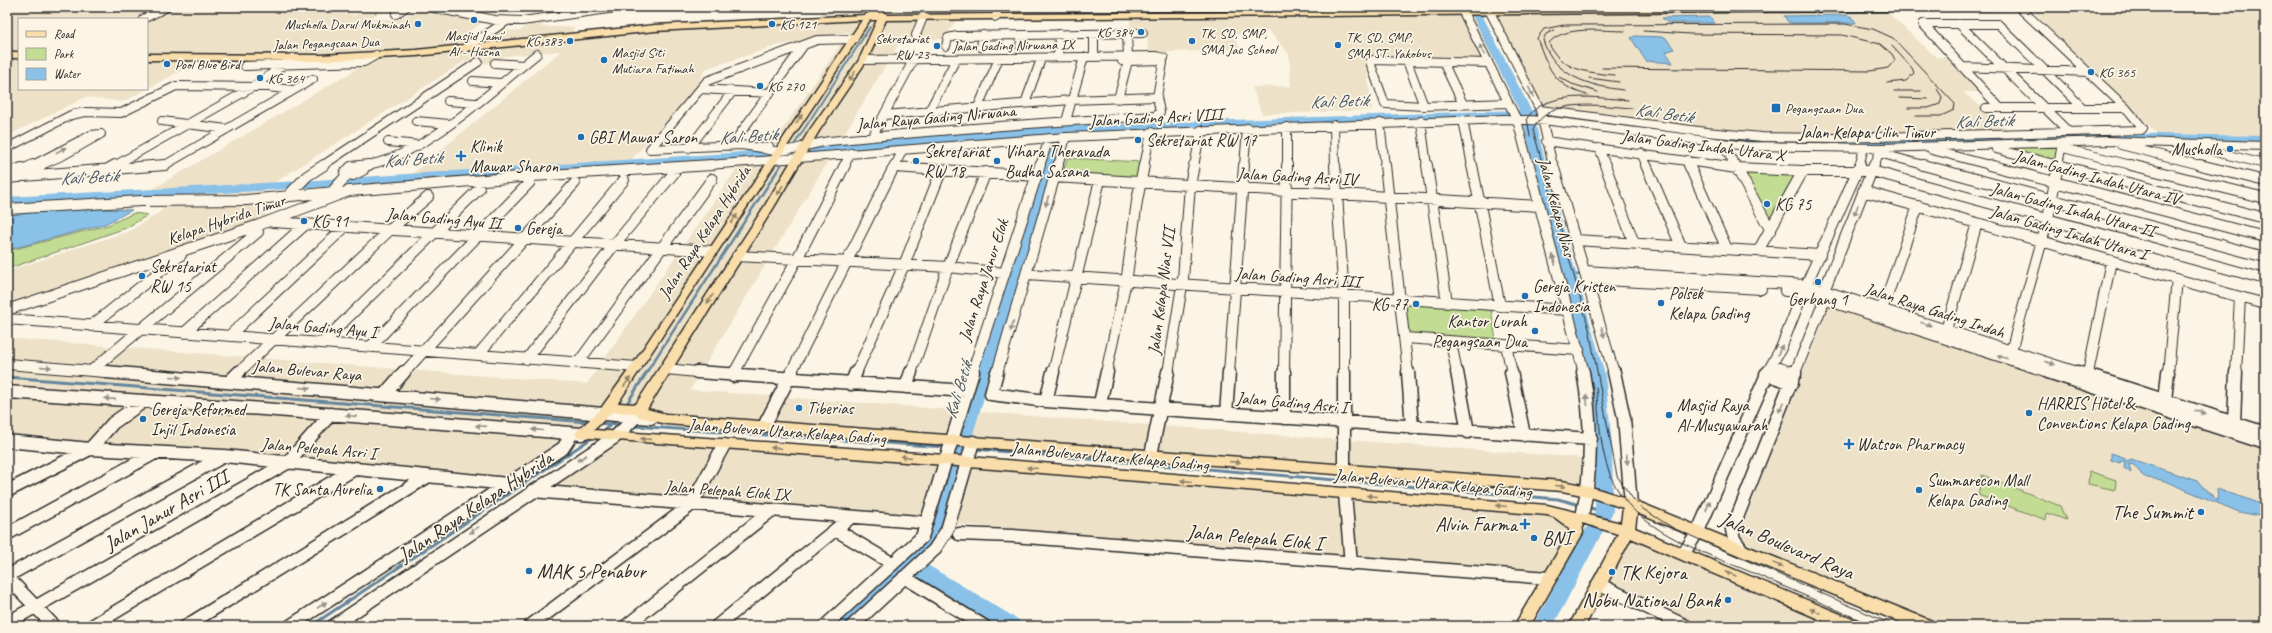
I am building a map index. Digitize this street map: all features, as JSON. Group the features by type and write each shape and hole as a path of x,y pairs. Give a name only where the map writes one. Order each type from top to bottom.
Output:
{"main road":[{"path":"882,14 923,17 2065,7"},
{"name":"Jalan Pegangsaan Dua","path":"148,57 293,58 376,55 546,42 656,28 863,21 882,14"},
{"name":"Jalan Raya Kelapa Hybrida","path":"585,433 621,413 666,369 737,256 788,154 863,21 882,14"},
{"name":"Jalan Raya Kelapa Hybrida","path":"621,413 637,367 712,252 863,60 882,14"},
{"path":"7,55 18,55"},
{"name":"Jalan Bulevar Utara Kelapa Gading","path":"621,413 644,414 666,419 971,443 1562,486 1621,529"},
{"name":"Jalan Bulevar Utara Kelapa Gading","path":"585,433 724,445 945,459 1547,510 1588,505 1610,498 1631,505"},
{"path":"1577,626 1598,584 1631,505"},
{"name":"Jalan Boulevard Raya","path":"1631,505 1698,531 1926,626"},
{"path":"1522,626 1576,533 1577,528 1573,522 1547,510"},
{"path":"1621,529 1684,553 1851,626"}],"street":[{"path":"145,18 167,7"},
{"path":"396,14 406,7"},
{"path":"428,7 507,21 536,20 623,7"},
{"path":"996,16 998,7"},
{"path":"1324,7 1330,14"},
{"path":"2020,8 2126,108 2143,128 2142,131"},
{"name":"Jalan Kelapa Nias","path":"1465,12 1488,64 1514,114 1578,350 1586,387 1591,439 1588,505"},
{"name":"Jalan Kelapa Nias","path":"1488,12 1522,74 1539,117 1586,275 1622,402 1631,505"},
{"path":"916,35 923,17"},
{"path":"465,48 507,21"},
{"path":"2000,108 1924,25 1925,23 1998,24 2083,108"},
{"path":"1959,24 2044,108 2071,131"},
{"path":"1118,98 1128,59 1127,33"},
{"path":"946,46 948,38 952,36 1143,33"},
{"path":"1020,46 1022,34"},
{"path":"1058,57 1059,34"},
{"path":"1094,34 1094,57"},
{"path":"981,47 983,35"},
{"path":"788,154 751,145 652,150 650,148 702,89 707,81 827,38 854,38"},
{"path":"731,146 804,45"},
{"path":"245,66 281,66 364,62 376,55"},
{"path":"333,191 345,176 360,172 362,166 388,159 430,140 536,55 525,55"},
{"name":"Jalan Gading Nirwana IX","path":"913,62 1058,57 1084,59"},
{"path":"884,115 1025,103 1157,97 1163,63 1161,60 1094,57 1084,59"},
{"path":"106,170 253,87 293,58"},
{"path":"1084,59 1128,59"},
{"path":"1066,121 1084,59"},
{"name":"Jalan Gading Nirwana IX","path":"863,60 997,63 1084,59"},
{"path":"1488,64 1371,61 1385,104 1424,106 1463,104 1514,114"},
{"path":"1407,61 1424,106"},
{"path":"289,194 307,176 478,62"},
{"path":"872,137 913,62"},
{"path":"1025,103 1040,62"},
{"path":"1443,62 1463,104"},
{"path":"495,63 523,65"},
{"path":"929,111 954,63"},
{"path":"978,107 997,63"},
{"path":"1962,67 2088,72"},
{"path":"26,171 106,170 165,165 313,79"},
{"path":"473,81 500,83"},
{"path":"7,148 71,115 85,112 121,113 176,86 253,87 293,90"},
{"path":"702,89 770,93"},
{"path":"689,148 733,91"},
{"name":"Jalan Raya Gading Nirwana","path":"788,154 828,141 1066,121 1155,116 1160,112 1157,97"},
{"path":"448,101 475,103"},
{"path":"1986,108 2126,108"},
{"name":"Jalan Gading Asri VIII","path":"788,154 851,153 902,150 1050,138 1151,132 1462,120 1514,114 1539,117"},
{"path":"1539,117 1762,137 1836,138 2071,131 2142,131 2155,141"},
{"name":"Jalan Kelapa Lilin Timur","path":"1539,117 1722,144 1746,146 1864,148 1880,151 1921,147 1983,145 2063,146 2107,141 2155,141 2265,146"},
{"path":"1462,120 1500,306"},
{"path":"162,121 227,129"},
{"path":"416,121 449,124"},
{"path":"1421,121 1447,303"},
{"path":"1380,122 1387,197 1405,338 1412,428"},
{"path":"1334,125 1336,194 1344,297 1344,470"},
{"path":"1284,418 1286,293 1285,190 1287,126"},
{"path":"1226,414 1236,289 1241,188 1247,128"},
{"name":"Jalan Kelapa Nias VII","path":"1151,455 1162,408 1181,285 1190,185 1201,130"},
{"path":"1100,403 1126,281 1141,182 1151,132"},
{"path":"8,177 26,171 64,155 101,134 91,135 26,171"},
{"path":"1027,274 1065,137"},
{"name":"Jalan Raya Janur Elok","path":"824,626 922,537 966,391 1036,176 1050,138"},
{"name":"Jalan Gading Indah Utara X","path":"1546,141 1641,153 1737,168 1803,171 1858,171"},
{"path":"2107,141 2265,182"},
{"path":"388,142 421,145"},
{"path":"2180,143 2265,164"},
{"path":"1722,144 1737,168 1771,231"},
{"path":"1983,145 2265,218"},
{"path":"2012,351 2048,219 2063,146 2265,198"},
{"name":"Jalan Gading Indah Utara IV","path":"1921,147 2265,237"},
{"path":"1599,148 1634,243"},
{"path":"1684,553 1698,531 1858,171 1864,148"},
{"path":"764,426 849,261 902,150"},
{"path":"1742,550 1734,540 1732,530 1793,378 1823,295 1880,151 2265,257"},
{"path":"733,376 798,259 851,153"},
{"path":"1641,153 1681,246"},
{"name":"Kelapa Hybrida Timur","path":"7,310 269,222 349,191 788,154"},
{"path":"1687,160 1727,249"},
{"path":"894,167 1036,176"},
{"path":"851,384 904,265 942,169"},
{"path":"1758,251 1771,231 1803,171"},
{"name":"Jalan Gading Indah Utara II","path":"1858,171 1872,171 2265,279"},
{"path":"906,387 948,267 986,172"},
{"path":"527,359 614,246 674,173"},
{"name":"Jalan Gading Asri IV","path":"1054,177 1539,206"},
{"path":"578,363 712,179"},
{"path":"478,355 624,180"},
{"path":"1046,401 1078,277 1100,180"},
{"path":"370,347 530,182"},
{"path":"384,395 522,240 575,183"},
{"path":"322,344 479,189"},
{"path":"7,209 141,200 246,200 289,194 349,191"},
{"name":"Jalan Gading Indah Utara I","path":"1863,191 2265,304"},
{"path":"230,381 391,229 428,197"},
{"path":"1880,309 1885,302 1918,206"},
{"name":"Jalan Gading Ayu II","path":"269,222 391,229 522,240 712,252"},
{"path":"1946,330 1977,223"},
{"path":"184,333 306,224"},
{"path":"229,336 346,226"},
{"path":"92,370 258,232"},
{"path":"1575,240 1820,255"},
{"path":"91,326 187,250"},
{"path":"737,256 948,267 1005,273"},
{"path":"2087,376 2111,260"},
{"name":"Jalan Gading Asri III","path":"1027,274 1344,297 1568,310"},
{"name":"Jalan Gading Asri I","path":"1027,274 991,394 1046,401 1100,403 1412,428 1591,439"},
{"name":"Jalan Raya Gading Indah","path":"1586,275 1805,289 2265,443"},
{"path":"2166,401 2177,279"},
{"name":"Jalan Raya Gading Indah","path":"1823,295 1880,309 2265,433"},
{"path":"2234,423 2240,298"},
{"name":"Jalan Gading Ayu I","path":"7,320 637,367"},
{"path":"1405,338 1578,350"},
{"path":"1451,342 1468,432"},
{"path":"1506,345 1524,434"},
{"name":"Jalan Bulevar Raya","path":"7,364 621,413"},
{"path":"666,369 733,376 966,391"},
{"path":"1769,370 1793,378"},
{"path":"7,392 585,433"},
{"path":"7,491 90,449 113,423 144,401"},
{"name":"Jalan Raya Kelapa Hybrida","path":"343,624 614,435 621,413"},
{"name":"Jalan Janur Asri III","path":"7,622 287,463 331,414"},
{"name":"Jalan Raya Kelapa Hybrida","path":"290,626 567,444 569,439 567,436 554,432"},
{"name":"Jalan Pelepah Asri I","path":"7,441 90,449 224,456 508,484"},
{"path":"852,626 934,550 947,530 971,443"},
{"path":"539,624 691,505 724,445"},
{"path":"7,534 155,453"},
{"path":"54,626 7,577 224,456"},
{"path":"92,626 356,468"},
{"path":"186,626 427,477"},
{"name":"Jalan Pelepah Elok IX","path":"532,491 691,505 919,522"},
{"path":"1345,494 1351,564"},
{"path":"626,626 772,510"},
{"path":"717,626 851,517"},
{"path":"836,530 893,564"},
{"name":"Jalan Pelepah Elok I","path":"959,534 1013,536 1351,564 1549,578"},
{"path":"905,576 984,626"},
{"path":"1598,584 1683,625"}],"shaded area":[{"path":"7,7 307,7 355,15 370,7 386,7 371,18 397,20 423,7 487,19 464,35 482,36 493,29 520,31 534,20 549,19 541,27 573,27 574,40 721,22 820,19 823,7 1355,7 1358,10 1470,10 1470,7 2265,7 2265,138 2238,135 2157,134 2123,98 2054,34 2032,9 1885,10 1936,57 1945,57 1979,92 1963,92 2017,137 1788,140 1540,110 1491,12 1474,12 1500,61 1365,55 1372,110 1262,114 1252,87 1291,86 1289,54 1269,31 1235,35 1240,49 1149,53 1146,32 1131,32 1129,11 961,13 944,39 901,40 690,390 1584,458 1584,486 605,412 506,482 7,443 7,338 587,384 751,148 772,145 849,32 776,46 705,69 695,90 631,160 407,178 561,51 504,56 493,64 465,61 274,183 252,203 273,220 7,315 7,271 130,231 160,212 186,188 151,190 382,54 211,54 148,88 148,18 18,18 18,90 145,90 123,102 86,97 7,136"},
{"path":"1830,304 2265,446 2265,626 1938,626 1748,545 1743,540 1741,530"},
{"path":"614,438 943,464 926,520 540,490"},
{"path":"970,466 1545,512 1582,520 1547,572 953,524"},
{"path":"1624,533 1840,626 1687,626 1597,585"}],"green space":[{"path":"2059,146 2057,164 1996,147"},
{"path":"1067,158 1141,162 1137,181 1062,177"},
{"path":"1745,171 1798,173 1770,224"},
{"path":"134,213 148,215 126,228 7,269 7,251 108,225"},
{"path":"1404,302 1491,308 1496,340 1406,334"},
{"path":"2089,471 2116,480 2115,490 2088,484"},
{"path":"1982,475 2060,506 2066,520 2047,513 2046,520 1978,495"}],"water":[{"path":"1847,15 1852,17 1856,23 1793,23 1788,22 1784,16"},
{"path":"1710,17 1715,23 1668,23 1662,18"},
{"path":"1635,36 1665,37 1674,49 1666,52 1673,63 1646,61 1631,38"},
{"path":"71,208 132,210 105,224 7,250 7,214"},
{"path":"2111,453 2123,457 2127,461 2131,459 2197,481 2218,501 2217,489 2265,505 2265,517 2239,512 2162,480 2147,478 2142,475 2134,465 2129,464 2131,473 2124,468 2125,462 2121,461 2120,463 2111,460"}],"waterway":[{"path":"1473,7 1527,113"},
{"path":"792,148 870,27"},
{"name":"Kali Betik","path":"1059,130 1527,113"},
{"name":"Kali Betik","path":"1527,113 1673,133"},
{"path":"1527,113 1551,210 1597,375 1604,445 1604,512 1543,626"},
{"name":"Kali Betik","path":"7,201 300,185 729,157 924,139 1059,130"},
{"name":"Kali Betik","path":"907,562 923,548 934,533 1059,130"},
{"name":"Kali Betik","path":"1710,138 1799,143 2162,136 2265,140"},
{"path":"780,166 789,152"},
{"path":"646,373 781,165"},
{"path":"1568,274 1581,275"},
{"path":"626,405 647,372"},
{"path":"7,377 588,422"},
{"path":"611,424 617,419"},
{"path":"597,423 611,424"},
{"path":"601,433 611,424"},
{"path":"611,424 622,425"},
{"path":"633,426 945,447"},
{"path":"311,626 595,436"},
{"name":"Kali Betik","path":"952,448 967,449"},
{"path":"974,449 1558,499 1580,505"},
{"path":"1587,507 1604,512"},
{"name":"Kali Betik","path":"837,626 907,562"},
{"path":"907,562 1012,626"}],"tram line":[{"path":"1587,95 1567,87 1549,67 1537,38 1544,29 1564,25 1845,24 1873,29 1893,38 1955,104 1954,110 1941,116 1915,116"},
{"path":"1554,30 1546,34 1543,40 1548,52 1564,71 1574,77 1598,86 1623,90"},
{"path":"1615,75 1585,71 1567,64 1560,59 1549,43 1555,37 1574,31 1625,31"},
{"path":"1602,68 1870,71 1888,68 1895,60 1892,54 1880,44 1842,35 1690,34 1643,31"},
{"path":"1887,83 1906,81 1914,73 1912,68 1892,46"},
{"path":"1559,77 1572,84 1598,92"},
{"path":"1589,78 1619,82"},
{"path":"1908,108 1928,108 1940,104 1942,97 1937,89"},
{"path":"1894,91 1921,91"},
{"path":"1530,136 1527,118 1536,109 1547,103 1574,97 1628,100"},
{"path":"1900,98 1928,99"},
{"path":"1632,108 1591,105 1563,108 1550,112 1540,119 1533,130 1589,329 1617,476 1633,499 1643,509 1673,528 1896,626"},
{"path":"1596,387 1603,451 1610,475 1627,503 1643,518 1660,531 1680,542 1874,626"}],"place":[{"name":"Masjid Jami' Al - Husna","path":"474,20"},
{"name":"Musholla Darul Mukminah","path":"418,24"},
{"name":"KG 121","path":"772,24"},
{"name":"KG 384","path":"1141,32"},
{"name":"KG 383","path":"570,41"},
{"name":"TK, SD, SMP, SMA Jac School","path":"1192,41"},
{"name":"TK, SD, SMP, SMA ST. Yakobus","path":"1338,45"},
{"name":"Sekretariat RW 23","path":"937,46"},
{"name":"Masjid Siti Mutiara Fatimah","path":"604,60"},
{"name":"Pool Blue Bird","path":"167,64"},
{"name":"KG 365","path":"2091,72"},
{"name":"KG 364","path":"260,78"},
{"name":"KG 270","path":"760,86"},
{"name":"Pegangsaan Dua","path":"1776,108"},
{"name":"GBI Mawar Saron","path":"581,137"},
{"name":"Sekretariat RW 17","path":"1138,140"},
{"name":"Musholla","path":"2230,149"},
{"name":"Klinik Mawar Sharon","path":"461,156"},
{"name":"Sekretariat RW 18","path":"916,161"},
{"name":"Vihara Theravada Budha Sasana","path":"997,161"},
{"name":"KG 75","path":"1767,204"},
{"name":"KG 91","path":"304,221"},
{"name":"Gereja","path":"518,228"},
{"name":"Sekretariat RW 15","path":"142,276"},
{"name":"Gerbang 1","path":"1818,282"},
{"name":"Gereja Kristen Indonesia","path":"1525,296"},
{"name":"Polsek Kelapa Gading","path":"1661,303"},
{"name":"KG 77","path":"1416,304"},
{"name":"Kantor Lurah Pegangsaan Dua","path":"1535,331"},
{"name":"Tiberias","path":"799,408"},
{"name":"HARRIS Hotel & Conventions Kelapa Gading","path":"2029,413"},
{"name":"Masjid Raya Al-Musyawarah","path":"1669,415"},
{"name":"Gereja Reformed Injil Indonesia","path":"143,419"},
{"name":"Watson Pharmacy","path":"1849,444"},
{"name":"TK Santa Aurelia","path":"380,489"},
{"name":"Summarecon Mall Kelapa Gading","path":"1919,490"},
{"name":"The Summit","path":"2201,512"},
{"name":"Alvin Farma","path":"1525,524"},
{"name":"BNI","path":"1534,538"},
{"name":"MAK 5 Penabur","path":"529,571"},
{"name":"TK Kejora","path":"1612,572"},
{"name":"Nobu National Bank","path":"1728,600"}]}
